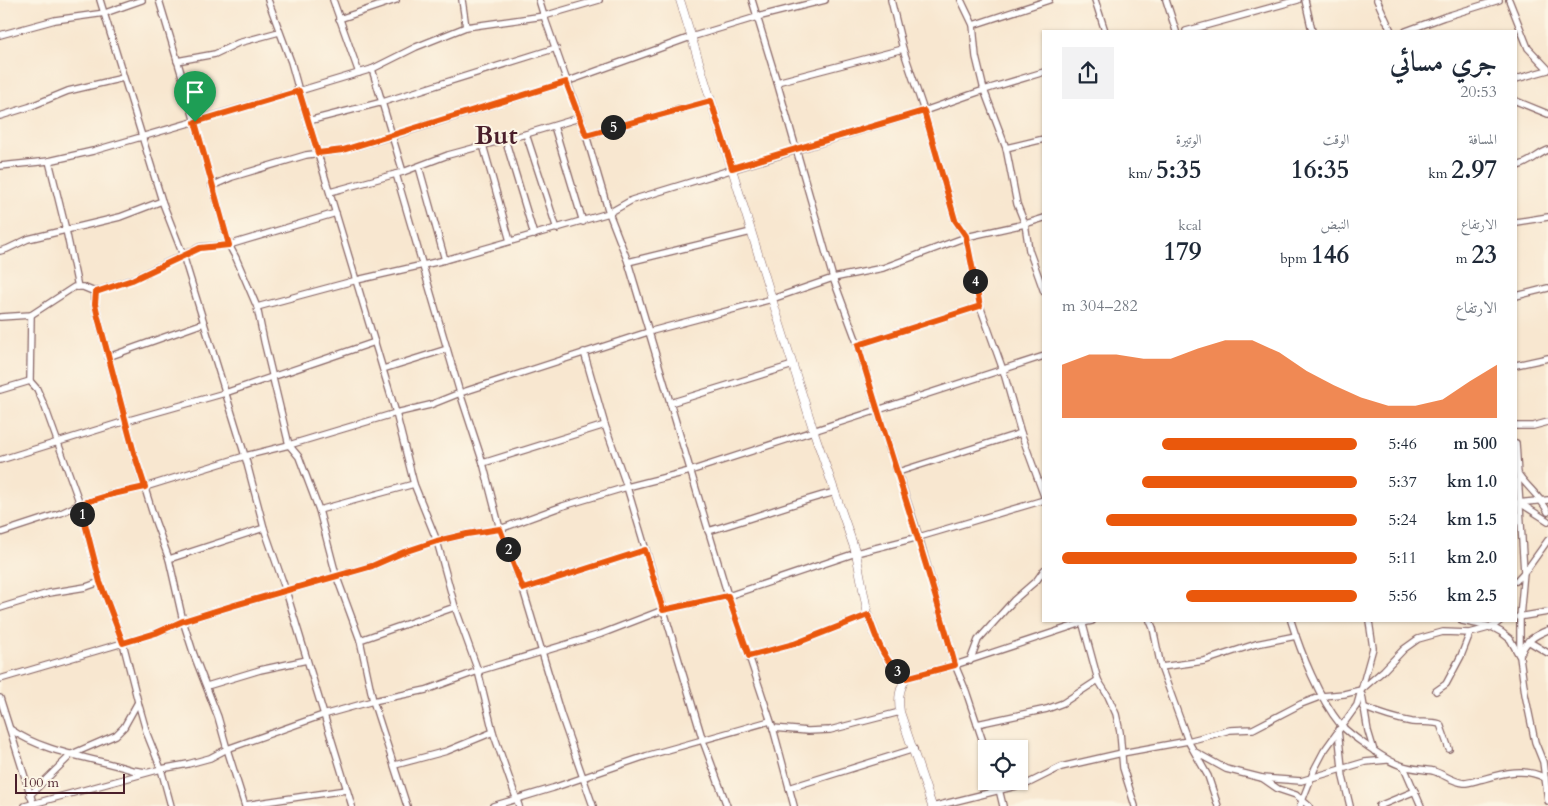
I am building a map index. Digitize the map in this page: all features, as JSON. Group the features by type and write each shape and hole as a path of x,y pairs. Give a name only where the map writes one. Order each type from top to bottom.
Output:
{"street":[{"path":"100,0 162,201 183,255 245,456 264,528 286,591 352,806"},
{"path":"0,35 55,20 104,13 142,0"},
{"path":"159,0 229,245 257,307 288,445 299,457 319,510 336,575 360,640 373,700 407,806"},
{"path":"268,0 291,62 358,280 414,484 437,541 455,608 478,671 494,732 519,806"},
{"path":"333,0 359,73"},
{"path":"339,19 396,0"},
{"path":"462,0 466,27"},
{"path":"539,0 586,135 610,214 628,262 728,596 773,728 794,806"},
{"path":"0,166 49,161 94,151 372,69 416,47 466,27 544,16 599,0"},
{"path":"680,0 814,432 856,553 868,615 880,647 890,664 906,678"},
{"path":"752,0 778,82 833,278 858,345 918,536 955,665 982,740"},
{"path":"212,186 232,177 306,155 343,150 392,136 566,82 691,37 825,0"},
{"path":"891,0 903,49 924,111 955,220 966,236 980,306 1042,492"},
{"path":"961,0 973,25 976,56 984,90 1006,148 1016,204 1024,224 1029,250 1042,286"},
{"path":"973,25 1049,0"},
{"path":"1095,0 1105,30"},
{"path":"1166,0 1176,30"},
{"path":"1190,30 1298,0"},
{"path":"1305,0 1312,30"},
{"path":"1377,0 1391,30"},
{"path":"1409,30 1500,0"},
{"path":"1509,0 1528,48 1548,70 1517,79"},
{"path":"177,61 215,54 238,43 279,32"},
{"path":"308,121 383,102 556,48"},
{"path":"778,82 903,49"},
{"path":"372,69 403,172"},
{"path":"257,307 358,280 423,266 610,214 632,200 924,111 1042,73"},
{"path":"0,116 29,107 68,91 123,78"},
{"path":"1517,100 1548,114"},
{"path":"586,135 711,101"},
{"path":"330,192 419,167 448,155 579,118"},
{"path":"554,126 583,222"},
{"path":"526,134 557,229"},
{"path":"1006,148 1042,139"},
{"path":"505,140 534,235"},
{"path":"483,145 510,242"},
{"path":"1517,166 1523,165 1548,150"},
{"path":"49,161 78,287"},
{"path":"419,167 445,260"},
{"path":"396,174 460,392 483,462 500,529 523,589 582,777 593,806"},
{"path":"0,251 28,239 120,216 162,201"},
{"path":"0,317 31,315 74,287 96,292 132,280 200,248 229,245 336,213"},
{"path":"1517,222 1548,217"},
{"path":"0,533 113,494 145,487 245,456 430,405 460,392 648,332 772,299 833,278 883,268 966,236 1042,219"},
{"path":"628,262 751,232"},
{"path":"1517,296 1548,288"},
{"path":"96,292 95,304 108,357 155,521 169,559 183,621 218,717 226,749 245,806 346,790"},
{"path":"858,345 980,306"},
{"path":"31,315 30,381 36,390 58,442 80,504 100,582 123,643 147,734 161,769 171,806"},
{"path":"108,357 204,324"},
{"path":"0,460 225,392 374,342"},
{"path":"383,369 447,348"},
{"path":"584,352 605,425 627,486 703,741 725,806"},
{"path":"0,679 156,633 183,621 372,566 404,552 437,541 500,529 563,506 627,486 690,471 1042,357"},
{"path":"1517,366 1548,358"},
{"path":"670,403 793,365"},
{"path":"0,390 30,381"},
{"path":"1517,426 1533,426 1548,422"},
{"path":"483,462 605,425"},
{"path":"898,472 1021,433"},
{"path":"1517,458 1518,503 1524,572 1518,617 1520,657 1524,694 1535,742 1546,761 1545,778 1548,801"},
{"path":"1518,474 1529,488 1545,500 1548,512"},
{"path":"319,510 414,484"},
{"path":"708,531 799,501 835,492"},
{"path":"25,806 161,769 210,758 226,749 323,715 373,700 426,690 478,671 601,634 663,610 728,596 856,553 1042,499"},
{"path":"1518,503 1545,500"},
{"path":"1518,503 1548,521"},
{"path":"169,559 264,528"},
{"path":"1517,579 1548,540"},
{"path":"523,589 645,550"},
{"path":"970,660 978,640 1014,600 1037,580 1042,573"},
{"path":"0,608 48,593 100,582"},
{"path":"360,640 455,608"},
{"path":"1518,617 1548,612"},
{"path":"749,656 794,644 868,615"},
{"path":"932,806 900,712 898,698 900,688 906,678 955,665 1082,622 1098,680 1116,714 1120,732 1123,768 1135,806"},
{"path":"1150,622 1161,667 1188,741 1208,776 1218,806"},
{"path":"1292,622 1296,636 1322,696 1340,728 1342,768 1350,806"},
{"path":"1301,803 1324,751 1357,705 1373,648 1368,622"},
{"path":"1476,622 1492,627 1510,639 1520,657"},
{"path":"1028,783 1061,767 1188,741 1230,730 1253,729 1301,704 1322,696 1361,690 1404,649 1418,639 1443,632 1470,633 1492,627 1499,622"},
{"path":"1520,657 1524,645 1528,641 1548,630"},
{"path":"1436,691 1446,684 1461,656 1470,633"},
{"path":"1161,667 1204,661 1256,644 1296,636"},
{"path":"1528,641 1548,653"},
{"path":"207,686 260,670 307,660"},
{"path":"977,724 1047,709 1063,703 1098,680"},
{"path":"1361,690 1368,731 1374,751"},
{"path":"0,698 33,805"},
{"path":"30,795 72,754 116,735 124,727 138,702"},
{"path":"1363,707 1388,717 1440,724 1448,749"},
{"path":"773,728 808,731 830,730 900,712"},
{"path":"493,806 553,788 646,756 770,721"},
{"path":"1340,728 1388,760 1404,767 1437,772 1452,781 1466,783 1496,775 1525,772 1537,774 1545,778"},
{"path":"10,730 38,745 150,773"},
{"path":"395,765 447,751 494,732"},
{"path":"788,788 914,749"},
{"path":"1194,752 1226,769 1262,778 1301,781 1365,762 1388,760"},
{"path":"1404,767 1421,806"},
{"path":"1262,778 1278,789 1296,795 1301,803 1309,806"},
{"path":"936,806 996,790"},
{"path":"1000,790 1003,806"},
{"path":"1378,806 1415,791"}],"district":[{"name":"But","path":"496,135"}],"route":[{"path":"566,82 586,135 711,101 732,168 924,111 955,220 966,236 980,306 858,345 937,598 955,665 906,678 890,664 880,647 868,615 794,644 749,656 728,596 663,610 645,550 523,589 500,529 437,541 404,552 372,566 183,621 156,633 123,643 100,582 80,504 145,487 134,453 98,317 95,304 96,292 132,280 200,248 229,245 195,122 299,91 318,153 343,150 392,136 566,82"}]}
